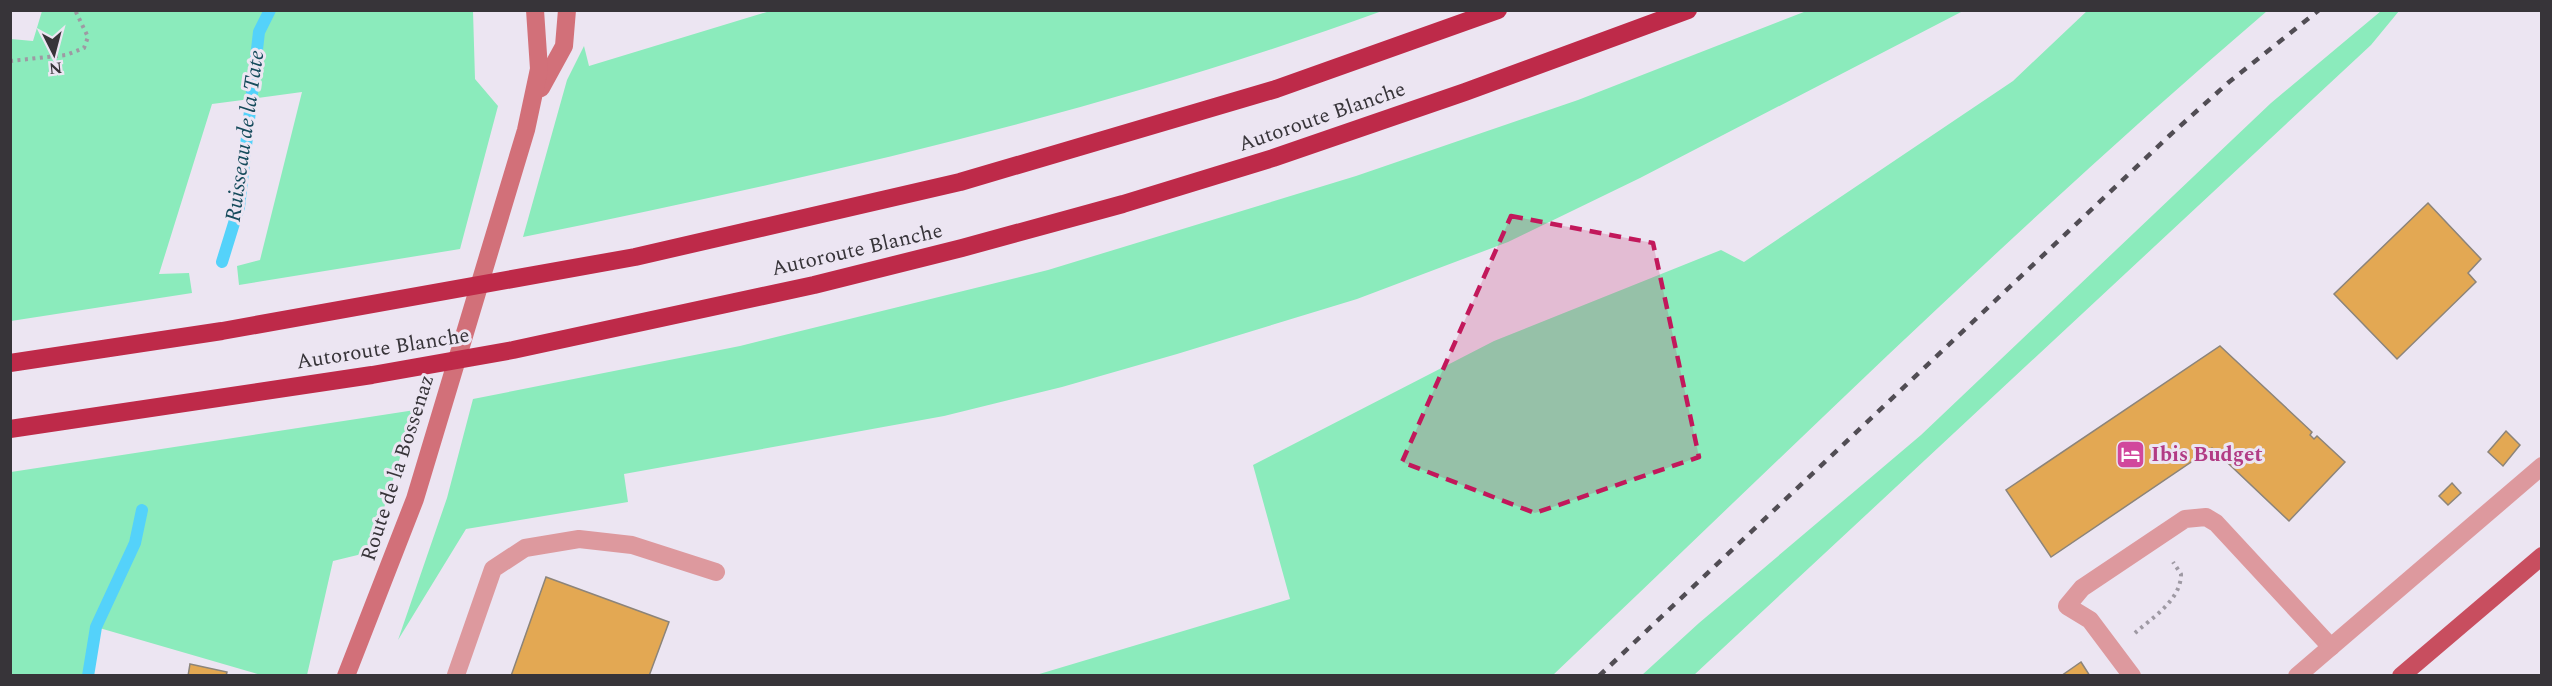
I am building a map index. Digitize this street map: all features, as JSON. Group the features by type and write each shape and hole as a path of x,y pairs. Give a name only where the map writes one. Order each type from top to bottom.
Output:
{"highway":[{"name":"Autoroute Blanche","path":"10,363 233,329 635,257 915,193 1114,138 1276,89 1498,10"},
{"name":"Autoroute Blanche","path":"10,429 372,375 513,350 814,285 1123,204 1273,158 1465,92 1688,10"}],"main road":[{"path":"2401,675 2541,556"}],"street":[{"name":"Route de la Bossenaz","path":"346,675 402,536 419,486 517,160 540,69 535,10"},
{"name":"Route de la Bossenaz","path":"534,100 564,46 567,10"}],"lane":[{"path":"2297,675 2541,466"},
{"path":"2132,675 2090,620 2067,606 2082,588 2185,519 2200,517 2211,520 2331,647"},
{"path":"456,675 493,569 525,548 579,539 632,545 716,572"}],"path":[{"path":"10,61 57,57 84,48 88,37 75,10"},
{"path":"2113,651 2153,618 2181,584 2181,574 2155,537"}],"highlighted area":[{"path":"1511,216 1653,243 1699,457 1535,513 1402,462"}],"green space":[{"path":"1809,10 1963,11 1640,178 1508,242 1357,299 1062,387 944,416 624,474 628,502 466,529 398,640 447,498 473,399 740,346 1048,270 1356,176 1578,100"},
{"path":"2088,10 2267,11 2084,172 1553,675 1036,675 1290,599 1253,465 1494,341 1721,250 1744,262 2013,81"},
{"path":"42,11 473,11 475,79 498,106 460,249 239,285 237,266 260,260 302,92 212,104 159,274 189,273 192,293 11,321 11,39 33,41"},
{"path":"770,11 1382,11 1171,81 957,140 740,191 523,237 567,80 584,46 589,66"},
{"path":"2381,11 2399,11 2371,45 1694,675 1642,675 1699,623 1921,435 2271,103"},
{"path":"415,410 370,552 333,561 307,675 261,675 96,627 88,675 11,675 11,472"}],"building":[{"path":"2428,203 2481,259 2468,273 2476,282 2397,359 2334,294"},
{"name":"Ibis Budget","path":"2220,346 2312,432 2310,435 2314,439 2317,436 2345,462 2289,521 2212,448 2051,557 2006,490"},
{"path":"2506,431 2520,445 2503,466 2488,452"},
{"path":"2452,483 2461,493 2448,505 2439,496"},
{"path":"546,577 669,622 649,676 511,676"},
{"path":"2081,662 2090,676 2061,676"},
{"path":"190,664 227,672 226,676 188,676"}],"waterway":[{"name":"Ruisseau de la Tate","path":"222,262 239,207 259,32 270,10"},
{"path":"88,676 96,627 135,543 142,510"}],"railway":[{"path":"1599,676 2169,136 2229,82 2319,10"}],"place":[{"name":"Ibis Budget","path":"2130,455"}]}
